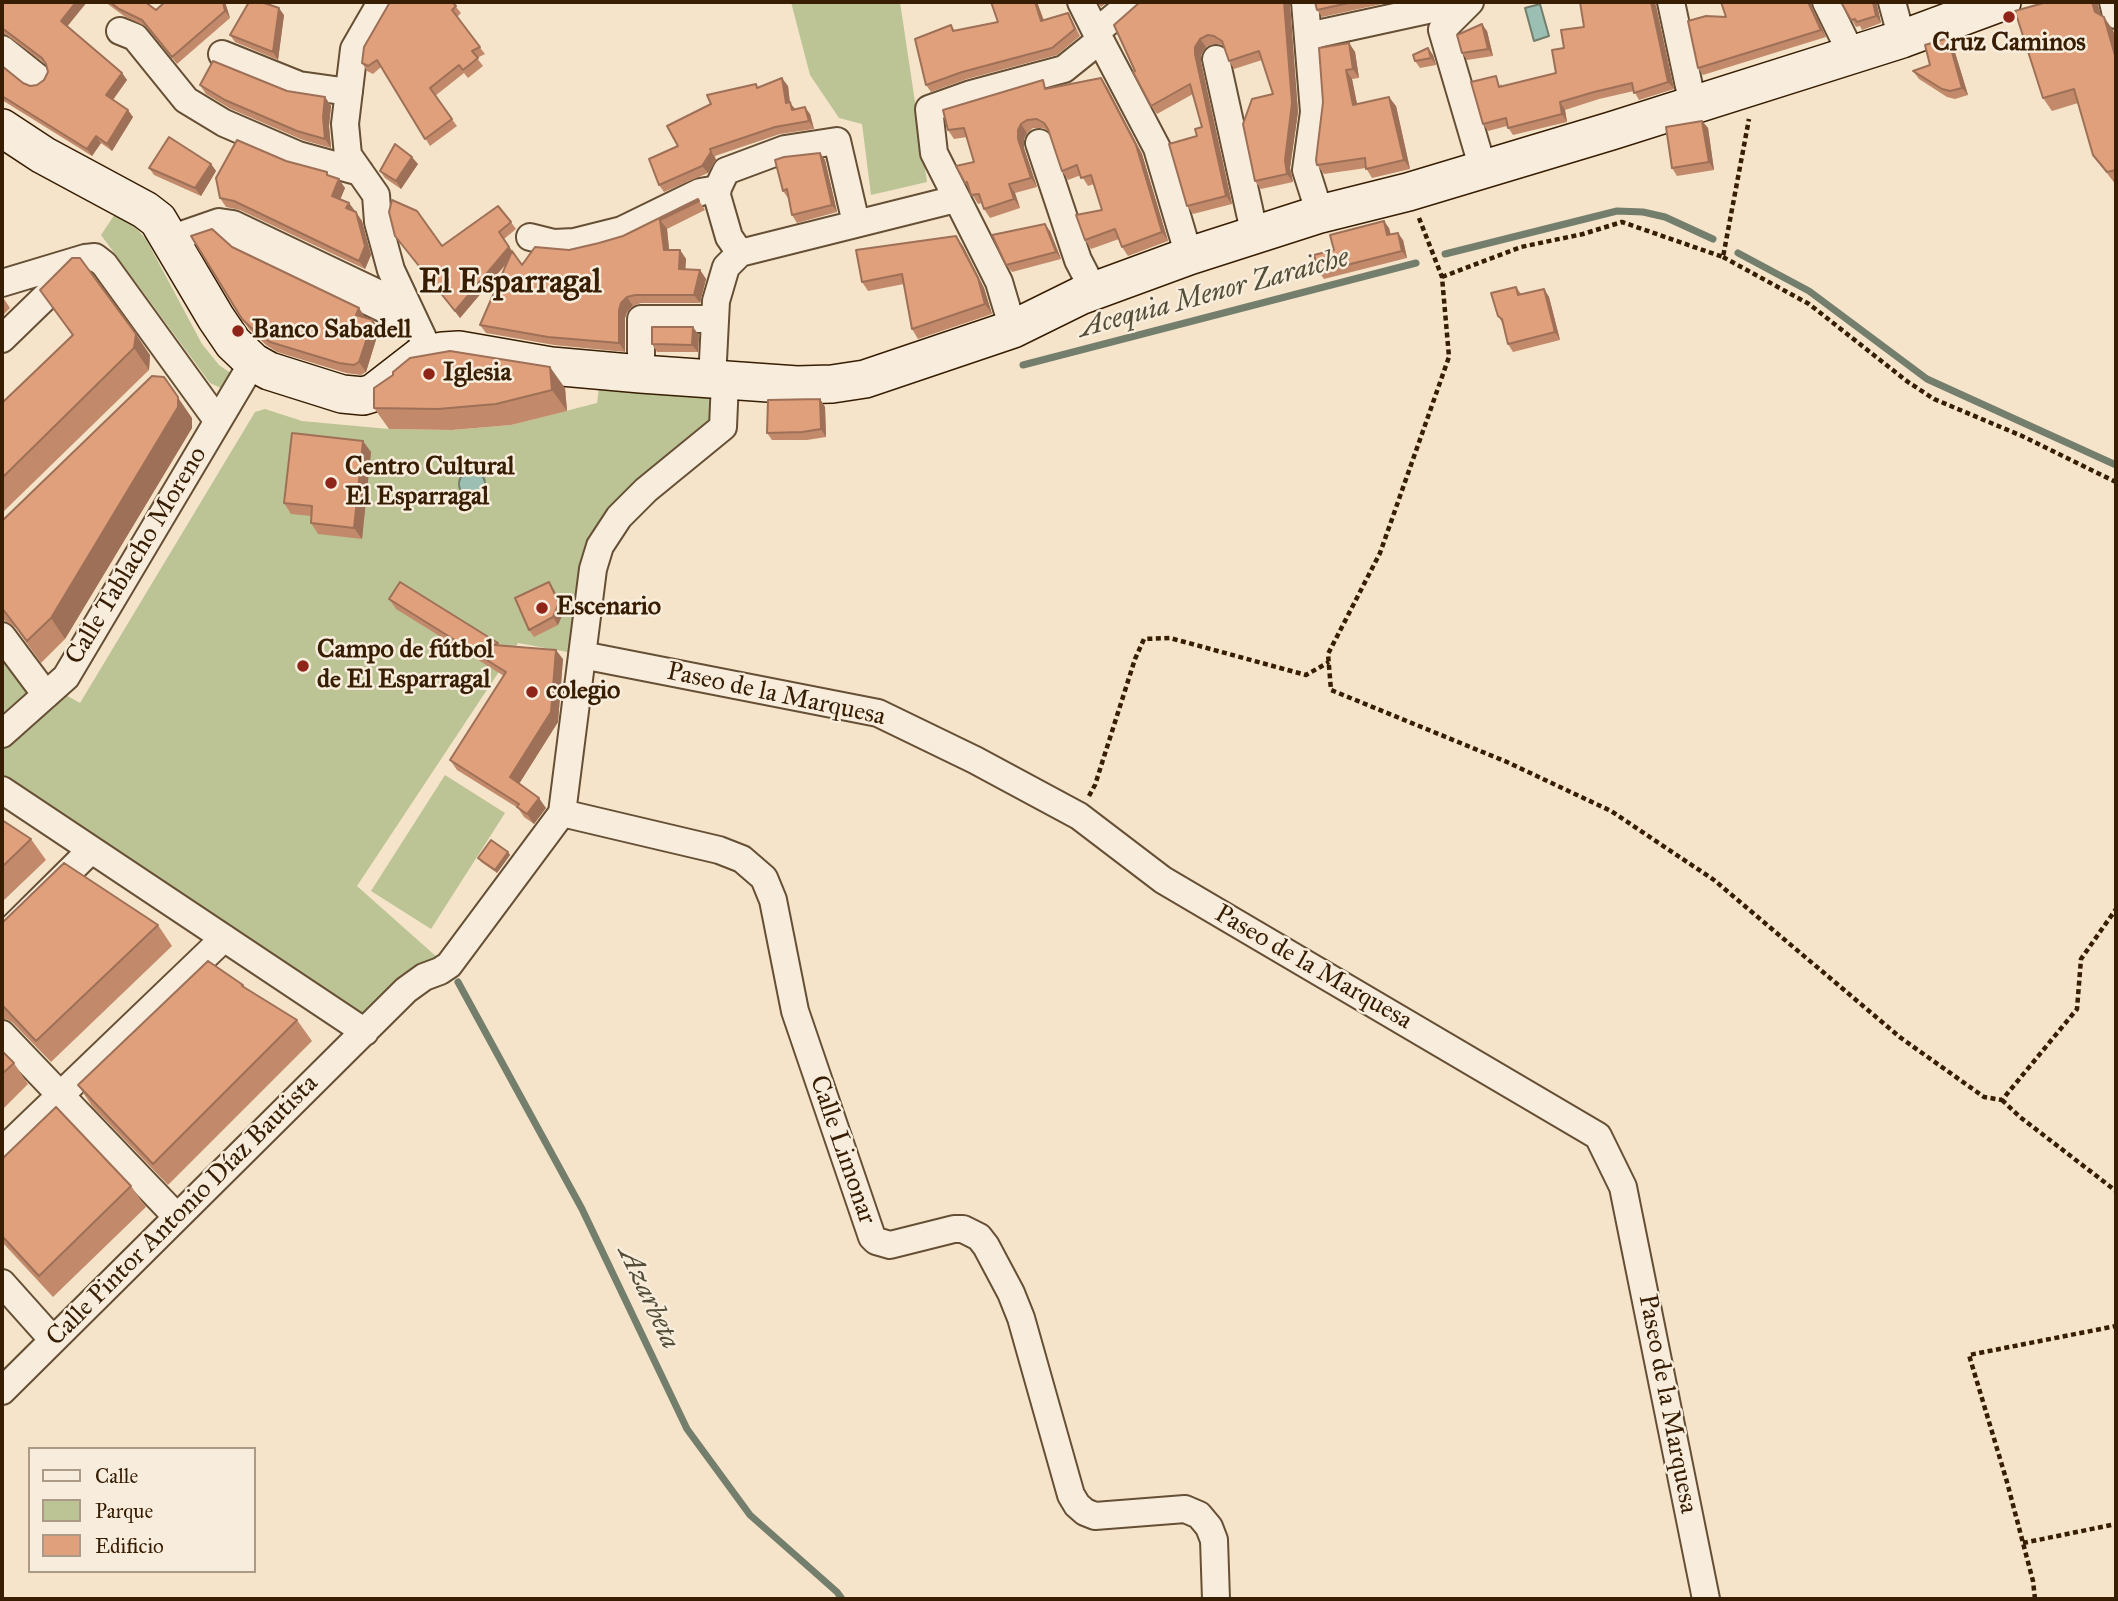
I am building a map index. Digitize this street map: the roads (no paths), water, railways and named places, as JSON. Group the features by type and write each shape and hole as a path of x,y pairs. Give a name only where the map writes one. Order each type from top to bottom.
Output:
{"main road":[{"path":"418,330 443,351 473,351 551,366 797,385 865,379 1013,329 1094,291 1189,256 1320,214 1408,192 1693,105 1902,39 2003,2"},
{"path":"2,128 43,155 145,210 158,220 233,343 253,362 269,371 342,394 363,396 382,388 416,359 418,330"}],"street":[{"path":"1081,2 1157,148 1189,256"},
{"path":"1013,329 999,282 934,153 929,109 971,94 1064,69 1132,2"},
{"path":"1305,2 1314,112 1306,170 1320,214"},
{"path":"1671,2 1693,105"},
{"path":"1826,2 1852,55"},
{"path":"1892,2 1902,39"},
{"path":"2113,2 2116,15"},
{"path":"380,4 354,49 345,124 348,155 376,195 381,234 391,270 418,330"},
{"path":"1308,36 1441,7 1465,7"},
{"path":"1465,7 1442,30 1483,169"},
{"path":"120,31 135,37 187,100 224,123 298,155 360,172"},
{"path":"2,49 37,78"},
{"path":"222,54 299,85 349,92"},
{"path":"1216,59 1255,236"},
{"path":"740,253 729,237 716,192 726,171 785,149 837,141 856,223"},
{"path":"1040,143 1079,260 1094,291"},
{"path":"530,237 554,243 574,242 622,230 700,191 718,189"},
{"path":"2,790 365,1032 415,983 449,965 562,813 593,569 605,536 646,489 723,427 715,319 716,301 726,267 740,253 956,199"},
{"path":"170,239 219,222 233,224 418,330"},
{"path":"2,284 95,257 104,264 217,420"},
{"path":"2,339 85,258"},
{"path":"641,374 641,318 715,319"},
{"name":"Calle Tablacho Moreno","path":"2,734 66,677 253,362"},
{"path":"158,384 177,365"},
{"path":"2,636 46,695"},
{"name":"Paseo de la Marquesa","path":"582,655 878,713 975,760 1079,816 1163,880 1598,1136 1623,1187 1706,1599"},
{"name":"Calle Limonar","path":"562,813 719,850 742,859 764,878 773,901 795,1011 872,1237 890,1245 962,1229 979,1237 1011,1293 1021,1318 1071,1494 1077,1505 1095,1516 1185,1509 1199,1515 1209,1527 1214,1540 1216,1599"},
{"path":"2,938 91,850"},
{"path":"2,1151 225,938"},
{"name":"Calle Pintor Antonio Díaz Bautista","path":"2,1391 365,1032"},
{"path":"2,1034 177,1217"},
{"path":"2,1283 53,1339"}],"water":[{"path":"1540,4 1549,36 1534,41 1525,8"},
{"path":"472,471 482,474 485,484 482,494 472,497 462,494 459,484 462,474"}],"waterway":[{"name":"Acequia Menor Zaraiche","path":"1445,254 1617,211 1643,212 1665,217 1713,239"},
{"name":"Acequia Menor Zaraiche","path":"1738,253 1809,291 1927,379 2116,465"},
{"name":"Acequia Menor Zaraiche","path":"1023,365 1416,263"},
{"name":"Azarbeta","path":"458,982 582,1209 687,1429 750,1515 842,1599"}],"place":[{"name":"Cruz Caminos","path":"2009,17"},
{"name":"Banco Sabadell","path":"238,331"},
{"name":"Iglesia","path":"429,374"},
{"name":"Centro Cultural El Esparragal","path":"331,483"},
{"name":"Escenario","path":"542,608"},
{"name":"Campo de fútbol de El Esparragal","path":"303,666"},
{"name":"colegio","path":"532,692"}],"district":[{"name":"El Esparragal","path":"510,284"}]}
